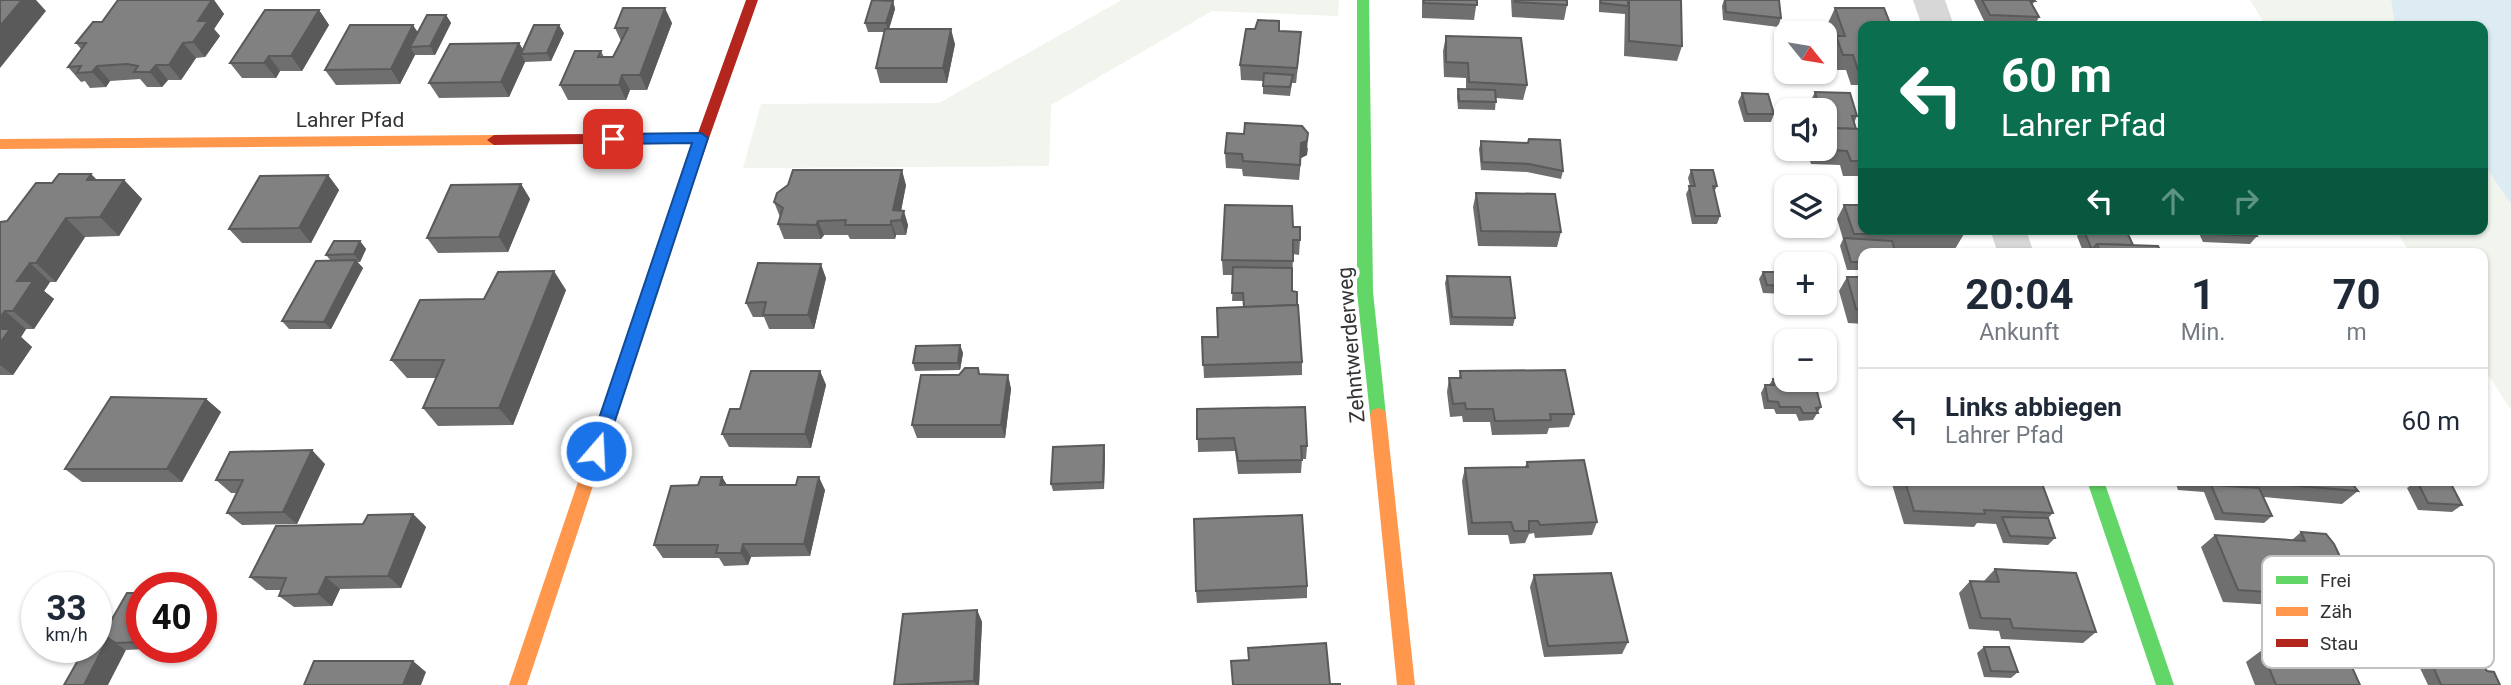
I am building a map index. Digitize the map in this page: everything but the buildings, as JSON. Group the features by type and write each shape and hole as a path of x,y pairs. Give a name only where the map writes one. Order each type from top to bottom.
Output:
{"street":[{"path":"518,685 701,138 752,0"},
{"name":"Zehntwerderweg","path":"1363,0 1364,292 1406,685"},
{"path":"1929,0 1936,21"},
{"name":"Lahrer Pfad","path":"0,144 701,138"},
{"path":"2097,486 2165,685"}],"shaded area":[{"path":"1122,0 1339,0 1338,16 1212,11 1051,105 1049,166 743,168 761,104 939,103"},
{"path":"2250,0 2391,0 2394,21 2263,21"},
{"path":"2391,0 2511,0 2511,204 2488,170 2488,21 2394,21"},
{"path":"2488,170 2511,204 2511,410 2488,375 2488,248 2407,248 2399,235 2488,235"}],"traffic: fast":[{"path":"1363,0 1365,292 1378,415"},
{"path":"2097,486 2165,685"}],"traffic: slow":[{"path":"0,144 494,140"},
{"path":"518,685 680,202"},
{"path":"1378,415 1406,685"}],"traffic: jam":[{"path":"680,202 752,0"},
{"path":"494,140 701,138"}],"route":[{"path":"596,451 701,138 613,139"}]}
